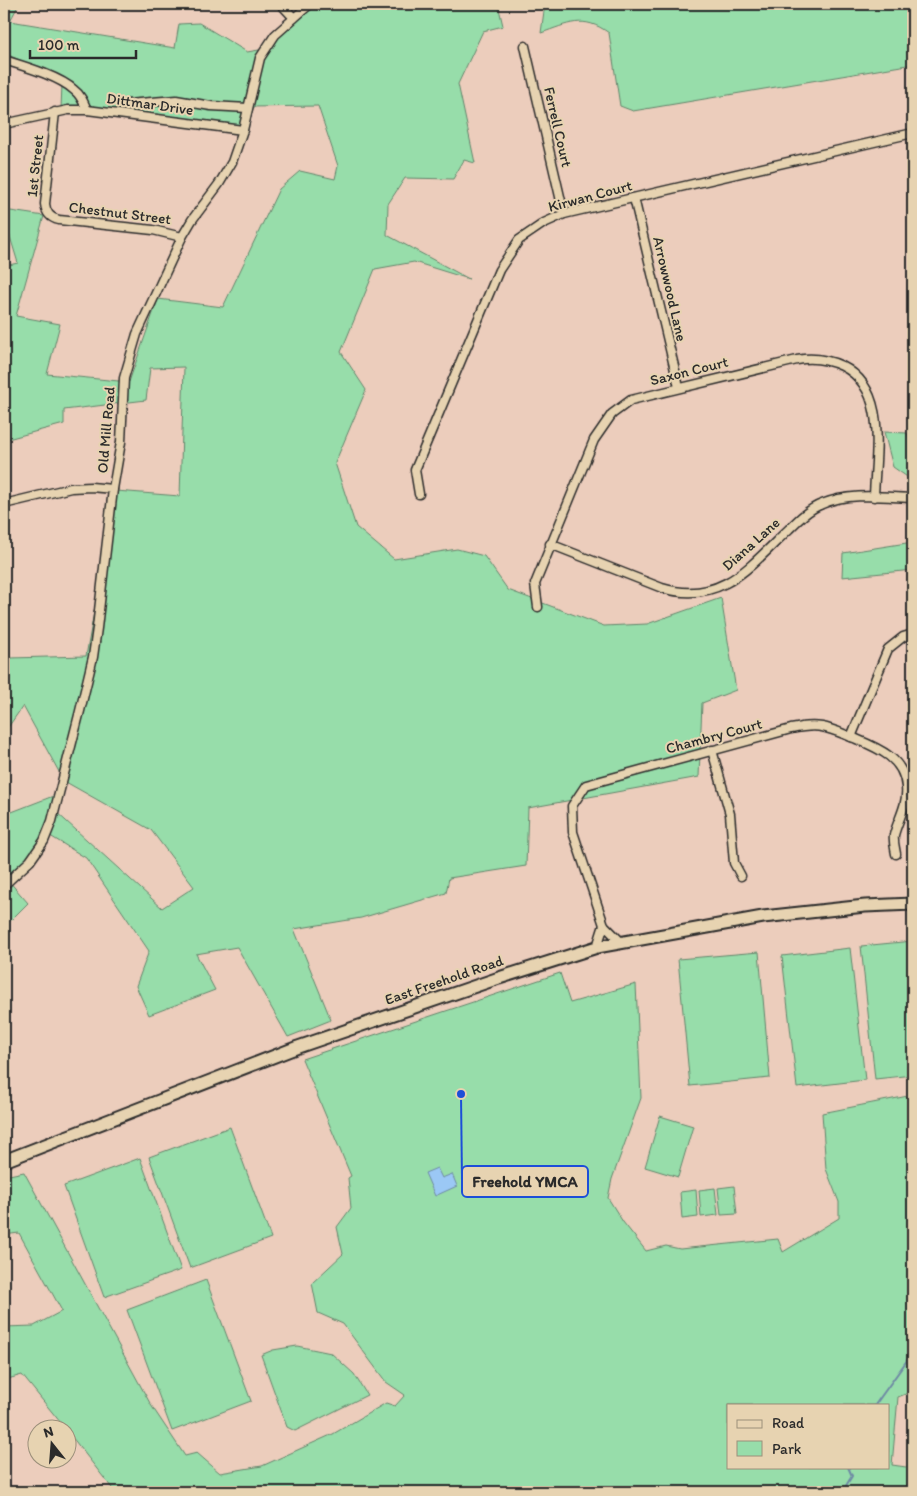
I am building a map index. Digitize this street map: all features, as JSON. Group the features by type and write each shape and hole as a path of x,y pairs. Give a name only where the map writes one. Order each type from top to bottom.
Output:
{"main road":[{"name":"East Freehold Road","path":"4,1161 298,1047 499,978 597,947 731,922 813,911 913,904"}],"street":[{"path":"281,4 294,18"},
{"name":"Old Mill Road","path":"4,885 22,870 38,850 52,821 93,658 113,489 121,442 124,378 130,356 144,316 182,237 227,171 236,151 260,58 275,35 310,4"},
{"name":"Ferrell Court","path":"525,46 564,214"},
{"path":"4,60 29,68 71,87 80,95 87,110"},
{"path":"127,104 176,100 211,106 248,108"},
{"name":"Dittmar Drive","path":"4,124 55,112 87,110 242,130"},
{"name":"1st Street","path":"54,219 48,214 45,204 55,112"},
{"name":"Kirwan Court","path":"418,494 415,470 499,270 519,240 544,223 564,214 913,132"},
{"name":"Arrowwood Lane","path":"634,198 679,387"},
{"name":"Chestnut Street","path":"54,219 153,230 182,237"},
{"name":"Saxon Court","path":"538,607 535,584 594,440 612,414 631,400 806,358 827,360 845,368 862,383 870,394 876,422 874,497"},
{"path":"4,504 71,488 113,489"},
{"name":"Diana Lane","path":"550,544 662,588 674,592 696,593 726,585 741,574 813,508 822,504 843,498 913,498"},
{"path":"851,737 888,649 903,637 913,634"},
{"name":"Chambry Court","path":"621,942 604,925 573,832 572,806 586,785 802,726 821,727 884,751 902,772 906,796 894,837 896,854"},
{"path":"712,750 730,814 734,863 741,876"},
{"path":"597,947 604,925"}],"green space":[{"path":"4,4 19,4 10,21 175,48 179,24 199,23 247,52 265,49 310,4 498,4 503,26 483,31 458,84 475,163 464,160 453,179 405,178 388,204 387,235 469,279 414,262 375,269 341,352 366,390 335,463 356,527 394,559 457,549 484,556 508,590 604,626 647,624 721,598 736,690 702,703 699,777 528,808 526,866 449,878 446,893 361,918 294,929 331,1020 288,1037 237,947 196,954 215,990 149,1015 136,986 149,951 86,858 47,834 8,880 28,903 4,927 4,815 61,793 55,811 162,908 194,887 151,830 64,781 23,706 4,733 4,667 10,658 86,656 116,491 180,496 184,367 150,368 146,400 64,410 64,424 4,440 4,266 18,263 4,217 4,210 44,216 16,316 60,324 47,374 129,382 158,299 223,307 279,189 300,171 335,179 338,166 318,106 251,107 246,128 61,109 62,84 77,86 4,53"},
{"path":"545,4 913,4 913,64 633,111 620,106 609,33 591,24 575,22 541,33"},
{"path":"884,432 907,433 913,452 913,481 893,467"},
{"path":"913,542 913,570 842,577 843,553"},
{"path":"913,941 913,1075 875,1079 861,946"},
{"path":"850,948 865,1080 797,1088 782,956"},
{"path":"759,952 770,1078 690,1086 678,959"},
{"path":"560,973 570,1003 636,984 641,1098 612,1179 608,1198 623,1222 646,1251 666,1246 680,1249 778,1239 783,1252 839,1218 839,1202 826,1169 822,1113 913,1095 913,1391 898,1397 892,1465 913,1468 913,1492 115,1492 78,1445 78,1418 57,1418 22,1375 4,1380 4,1327 34,1326 62,1311 19,1233 4,1235 4,1176 24,1172 151,1405 185,1456 197,1453 220,1473 262,1466 333,1434 386,1403 395,1406 405,1395 386,1382 343,1324 318,1313 312,1283 343,1254 337,1227 351,1208 348,1178 351,1176 302,1059"},
{"path":"660,1116 693,1126 678,1177 645,1167"},
{"path":"230,1127 271,1238 190,1268 149,1157"},
{"path":"140,1158 181,1270 104,1297 64,1186"},
{"path":"734,1186 737,1214 721,1215 718,1188"},
{"path":"715,1188 718,1215 701,1217 699,1190"},
{"path":"696,1190 698,1217 682,1219 680,1192"},
{"path":"206,1280 251,1401 172,1431 127,1310"},
{"path":"297,1346 331,1353 354,1374 367,1395 295,1431 287,1427 261,1355 273,1350"}],"water":[{"path":"437,1168 442,1178 452,1174 457,1186 435,1196 425,1173"}],"waterway":[{"path":"876,1404 913,1352"},
{"path":"842,1492 852,1476 848,1468"}],"place":[{"name":"Freehold YMCA","path":"461,1094"}]}
